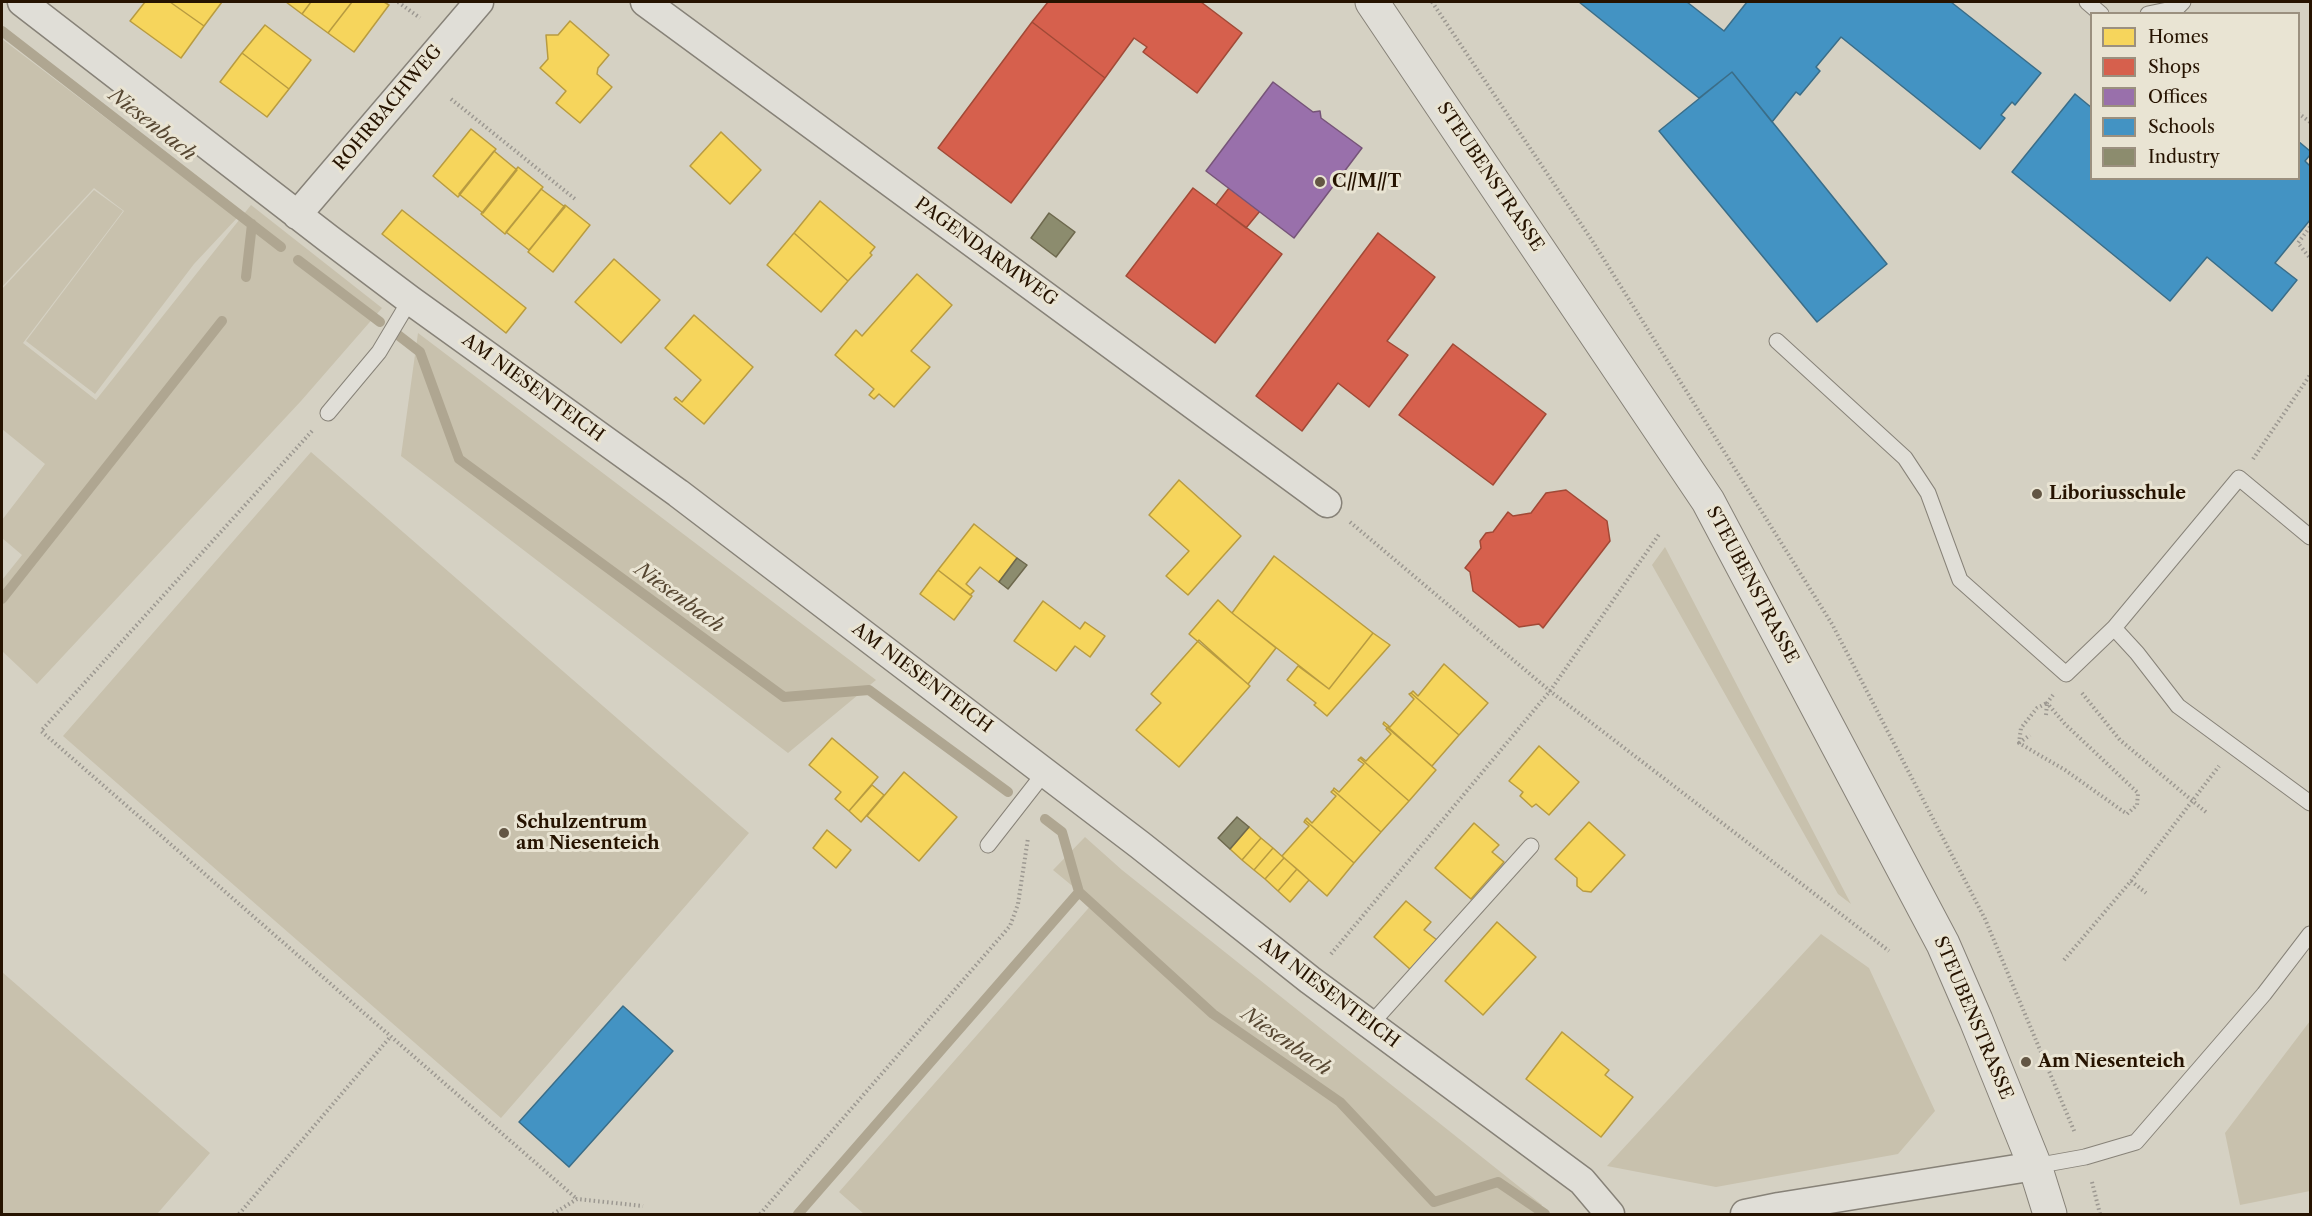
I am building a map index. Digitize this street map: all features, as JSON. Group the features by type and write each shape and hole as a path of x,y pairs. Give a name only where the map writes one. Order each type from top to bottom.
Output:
{"street":[{"name":"AM NIESENTEICH","path":"22,2 410,300 678,492 1045,772 1310,980 1582,1181 1610,1215"},
{"name":"ROHRBACHWEG","path":"297,215 479,2"},
{"name":"PAGENDARMWEG","path":"645,2 1327,503"},
{"name":"STEUBENSTRASSE","path":"1372,2 1708,501 1943,944 2035,1166 2050,1215"},
{"path":"1745,1215 1779,1207 2035,1166"}],"lane":[{"path":"2087,2 2099,12"},
{"path":"2158,12 2177,8 2183,2"},
{"path":"328,413 379,352 410,300"},
{"path":"1777,341 1905,458 1928,493 1960,580 2066,674 2114,628 2239,478 2310,537"},
{"path":"2114,628 2137,653 2178,706 2310,803"},
{"path":"988,845 1045,772"},
{"path":"1370,1025 1531,846"},
{"path":"2035,1166 2085,1157 2136,1142 2264,994 2310,934"}],"path":[{"path":"398,2 420,18"},
{"path":"451,99 575,199"},
{"path":"2310,227 2298,243 2310,258"},
{"path":"2239,478 2310,375"},
{"path":"328,413 41,731 577,1199 643,1206"},
{"path":"1327,503 1550,691 1888,951"},
{"path":"1310,980 1550,691 1660,533"},
{"path":"2046,715 2048,703 2066,674 2120,740 2207,813"},
{"path":"2019,743 2021,728 2037,708 2048,703"},
{"path":"2019,743 2065,770 2127,814 2137,805 2138,793 2065,724 2048,703"},
{"path":"2019,743 2030,735"},
{"path":"2064,960 2131,881 2234,747"},
{"path":"760,1215 1010,926 1018,904 1028,834"},
{"path":"2131,881 2146,893"},
{"path":"239,1215 391,1036"},
{"path":"2085,1157 2100,1215"},
{"path":"553,1215 577,1199"}],"shaded area":[{"path":"2,39 237,218 194,264 95,394 26,341 124,211 94,188 2,287"},
{"path":"94,190 123,211 23,343 96,400 251,205 382,308 301,401 37,684 2,651 2,580 22,555 2,538 2,520 45,464 2,429 2,289"},
{"path":"418,333 876,680 788,753 401,456"},
{"path":"311,452 749,833 501,1118 63,736"},
{"path":"1665,547 1851,904 1838,894 1652,565"},
{"path":"1085,837 1122,870 1542,1205 1534,1214 864,1214 839,1192 1093,903 1053,870"},
{"path":"1821,934 1869,968 1935,1111 1898,1154 1716,1187 1607,1166"},
{"path":"2,972 210,1153 157,1214 2,1214"},
{"path":"2310,1021 2310,1191 2240,1205 2225,1133"}],"building: Homes":[{"path":"145,2 170,2 204,26 181,58 130,21"},
{"path":"170,2 222,2 204,26"},
{"path":"286,2 311,2 302,14"},
{"path":"311,2 352,2 328,33 302,14"},
{"path":"352,2 384,2 389,5 354,52 328,33"},
{"path":"570,21 609,55 598,68 597,74 612,87 580,123 556,103 566,91 540,68 548,59 546,35 558,35"},
{"path":"265,25 311,60 289,89 242,53"},
{"path":"242,53 289,89 267,117 220,82"},
{"path":"471,129 496,149 458,197 433,176"},
{"path":"721,132 761,170 730,204 690,166"},
{"path":"494,151 517,170 483,213 459,194"},
{"path":"518,167 543,187 505,234 481,214"},
{"path":"541,189 565,207 529,250 506,232"},
{"path":"820,201 875,247 870,253 872,255 848,281 794,233"},
{"path":"565,205 590,225 553,272 528,252"},
{"path":"402,210 526,308 506,333 382,234"},
{"path":"794,233 848,281 821,312 767,265"},
{"path":"614,259 660,300 621,343 575,302"},
{"path":"917,274 952,305 911,351 930,367 894,407 879,394 874,399 869,395 874,389 835,355 856,330 862,336"},
{"path":"694,315 753,367 704,424 674,399 676,397 682,402 701,380 665,348"},
{"path":"1179,480 1241,536 1188,595 1166,576 1189,551 1149,515"},
{"path":"974,524 1017,558 999,582 980,567 966,584 974,591 970,595 938,570"},
{"path":"1274,556 1373,633 1329,689 1232,613"},
{"path":"938,570 972,596 954,620 920,594"},
{"path":"1218,600 1276,648 1248,684 1189,634"},
{"path":"1043,601 1080,629 1085,622 1105,636 1090,657 1075,646 1056,671 1014,641"},
{"path":"1373,633 1390,645 1327,716 1314,705 1316,703 1287,680 1298,666 1329,689"},
{"path":"1199,640 1250,686 1179,767 1136,730 1161,703 1151,694"},
{"path":"1444,664 1488,703 1459,735 1411,693 1413,691 1418,696"},
{"path":"1411,693 1459,735 1432,766 1383,724 1384,722 1390,727 1414,699 1409,694"},
{"path":"1388,727 1436,770 1409,801 1360,758 1366,761 1391,734 1386,729"},
{"path":"832,738 878,777 849,811 835,799 841,792 809,765"},
{"path":"1539,746 1579,782 1549,815 1536,804 1532,807 1520,796 1523,792 1509,781"},
{"path":"1360,758 1409,801 1381,832 1333,790 1334,788 1339,792 1364,764 1358,760"},
{"path":"904,772 957,817 919,861 867,816"},
{"path":"872,785 884,795 861,822 849,811"},
{"path":"1333,790 1381,832 1354,863 1305,820 1307,818 1312,823 1336,796 1331,792"},
{"path":"1305,820 1354,863 1327,896 1282,856 1309,826 1304,822"},
{"path":"1589,822 1625,855 1591,892 1583,891 1577,886 1577,878 1555,859"},
{"path":"1474,823 1499,845 1492,852 1504,862 1471,899 1435,868"},
{"path":"1249,827 1261,838 1242,860 1230,849"},
{"path":"827,830 851,850 836,868 813,848"},
{"path":"1261,838 1273,848 1254,870 1242,860"},
{"path":"1273,848 1284,858 1265,879 1254,870"},
{"path":"1284,858 1297,869 1278,891 1265,879"},
{"path":"1297,869 1309,880 1290,902 1278,891"},
{"path":"1406,901 1431,922 1424,930 1437,940 1411,970 1374,937"},
{"path":"1497,922 1536,957 1483,1015 1445,981"},
{"path":"1562,1032 1609,1070 1605,1075 1633,1097 1601,1137 1526,1079"}],"building: Shops":[{"path":"1048,2 1201,2 1242,33 1197,93 1143,52 1147,47 1134,38 1105,78 1032,22"},
{"path":"1032,22 1105,78 1011,203 938,148"},
{"path":"1193,188 1282,254 1215,343 1126,276"},
{"path":"1229,188 1260,211 1246,228 1216,205"},
{"path":"1378,233 1435,277 1387,341 1408,355 1369,407 1338,383 1302,431 1256,396"},
{"path":"1453,344 1546,414 1493,485 1399,415"},
{"path":"1566,490 1607,521 1610,541 1543,628 1539,624 1519,627 1473,591 1470,572 1465,568 1481,548 1480,541 1486,533 1493,532 1508,512 1513,516 1531,513 1546,493"}],"building: Offices":[{"path":"1273,82 1313,112 1320,111 1321,118 1362,148 1294,238 1206,171"}],"building: Schools":[{"path":"1579,2 1687,2 1724,31 1747,2 1951,2 2041,73 2015,105 2012,102 2001,115 2005,118 1980,149 1841,37 1816,67 1820,71 1800,95 1796,92 1772,122 1732,72 1699,98"},
{"path":"1732,72 1887,264 1817,322 1659,131"},
{"path":"2075,94 2090,106 2090,180 2300,180 2300,143 2310,151 2305,161 2310,166 2310,220 2275,263 2297,280 2272,311 2207,257 2170,301 2012,172"},
{"path":"623,1006 673,1051 569,1167 519,1122"}],"building: Industry":[{"path":"1049,213 1075,232 1056,257 1031,238"},
{"path":"1017,558 1027,565 1008,589 999,582"},
{"path":"1237,817 1249,827 1230,849 1218,838"}],"waterway":[{"name":"Niesenbach","path":"2,31 281,247"},
{"path":"246,277 252,224"},
{"name":"Niesenbach","path":"298,260 380,322"},
{"path":"2,599 222,321"},
{"name":"Niesenbach","path":"398,335 420,352 459,459 784,697 869,690 1008,792"},
{"name":"Niesenbach","path":"1045,819 1062,832 1079,892 1213,1014 1340,1102 1434,1202 1498,1182 1545,1214"},
{"path":"798,1214 1079,892"}],"place":[{"name":"C//M//T","path":"1320,182"},
{"name":"Liboriusschule","path":"2037,494"},
{"name":"Schulzentrum am Niesenteich","path":"504,833"},
{"name":"Am Niesenteich","path":"2026,1062"}]}
